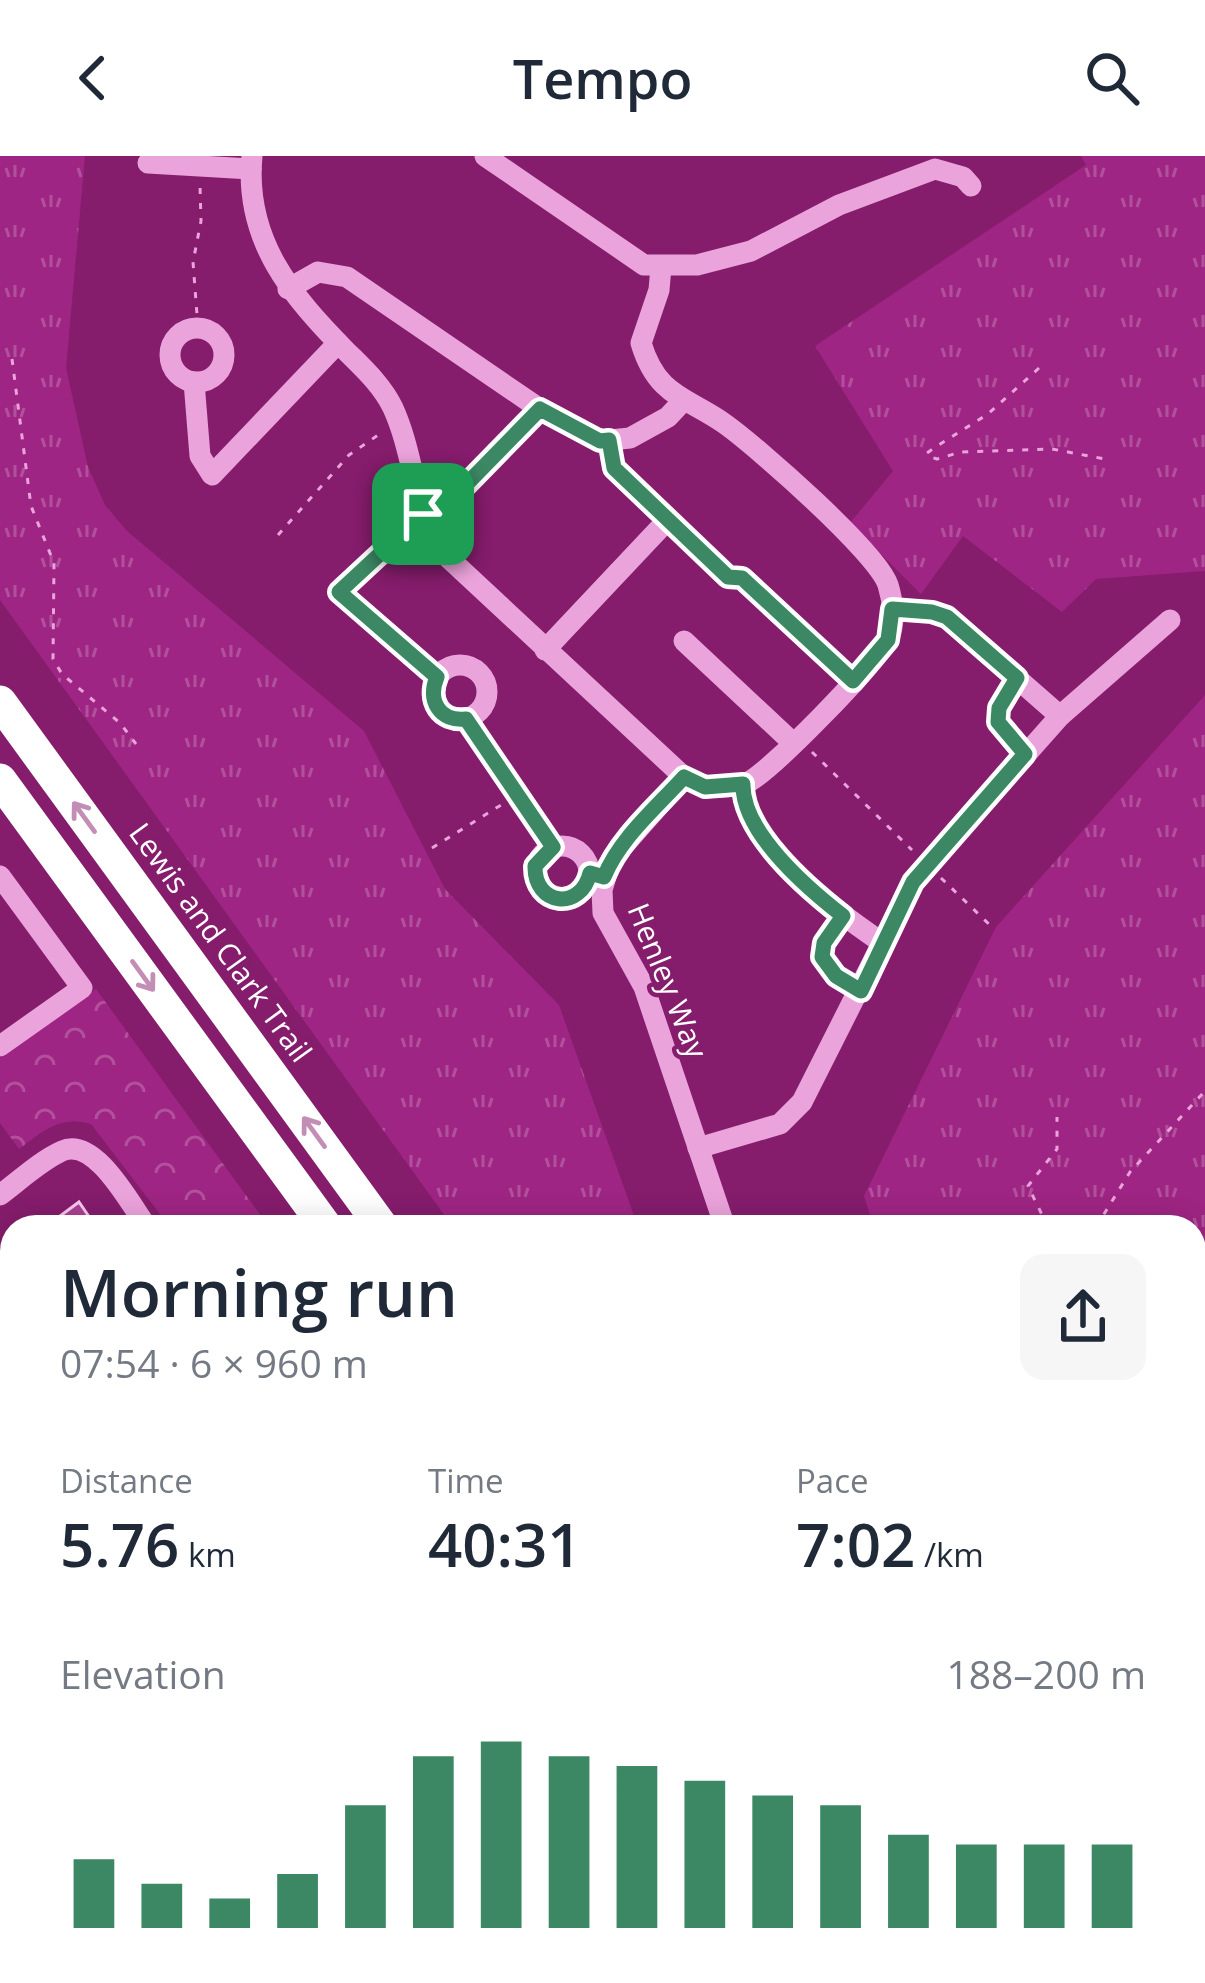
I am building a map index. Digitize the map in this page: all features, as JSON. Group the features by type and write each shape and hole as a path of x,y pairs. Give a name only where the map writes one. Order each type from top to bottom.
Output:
{"highway":[{"name":"Lewis and Clark Trail","path":"0,702 373,1215"},
{"path":"0,780 317,1215"}],"street":[{"path":"485,156 644,265 661,267 697,265 751,251 839,206 935,169 963,177 971,186"},
{"path":"148,164 252,162 260,227 273,265 288,289 380,385 400,426 431,536 449,561 684,777 705,787 743,784 758,778 888,640 892,609 883,574 861,549 748,442 724,423 682,402 659,376 641,344 659,290 661,267"},
{"path":"288,289 318,272 347,277 540,409 600,441 631,439 668,417 682,402"},
{"path":"198,328 214,334 223,357 211,378 194,382 177,374 170,348 181,333 198,328"},
{"path":"194,382 200,455 212,475 338,343"},
{"path":"437,677 339,592 423,514 455,496 540,409"},
{"path":"545,650 660,528"},
{"path":"892,609 947,617 1060,716"},
{"path":"698,1148 780,1124 791,1114 821,1070 913,882 1060,716 1170,620"},
{"path":"684,641 795,741"},
{"path":"459,665 482,676 486,701 475,716 466,719 448,717 433,695 437,677 459,665"},
{"path":"1017,678 999,708 998,722 1025,754"},
{"name":"Henley Way","path":"684,777 597,875 608,926 644,987 721,1215"},
{"path":"743,784 742,802 755,829 843,916 884,944"},
{"path":"553,847 578,850 597,875 568,900 550,898 537,885 535,866 553,847"},
{"path":"0,875 82,988 0,1046"},
{"path":"843,916 824,943 822,957 836,976 861,991"},
{"path":"0,1195 63,1150 80,1150 96,1157 138,1215"}],"path":[{"path":"197,166 201,221 193,262 198,328"},
{"path":"12,359 31,506 54,562 52,659 62,674 120,723 136,745"},
{"path":"1039,368 988,414 934,448 928,457 1052,449 1105,458"},
{"path":"278,536 349,454 400,426"},
{"path":"609,440 614,468 728,577 742,578 853,681"},
{"path":"466,719 553,847"},
{"path":"795,741 993,928"},
{"path":"432,848 509,800 515,790"},
{"path":"1103,1215 1130,1172 1205,1091"},
{"path":"1041,1215 1028,1186 1057,1149 1057,1117"}],"green space":[{"path":"0,156 85,156 66,368 88,467 105,505 127,531 364,731 445,889 559,1005 634,1215 444,1215 0,600"},
{"path":"1081,156 1205,156 1205,571 1096,579 1062,612 963,536 921,594 850,523 893,471 815,346 1086,165"},
{"path":"1205,695 1205,1215 870,1215 864,1196 996,927"},
{"path":"96,989 260,1215 161,1215 91,1124 61,1123 19,1149 0,1123 0,1058"}],"building":[{"path":"79,1202 88,1215 61,1215"}],"route":[{"path":"540,409 600,441 609,440 614,468 728,577 742,578 853,681 888,640 892,609 947,617 1017,678 999,708 998,722 1025,754 913,882 861,991 836,976 822,957 824,943 843,916 755,829 742,802 743,784 705,787 684,777 611,860 604,877 590,873 577,896 550,898 537,885 535,866 553,847 466,719 441,712 433,695 437,677 339,592 423,514 455,496 540,409"}]}
